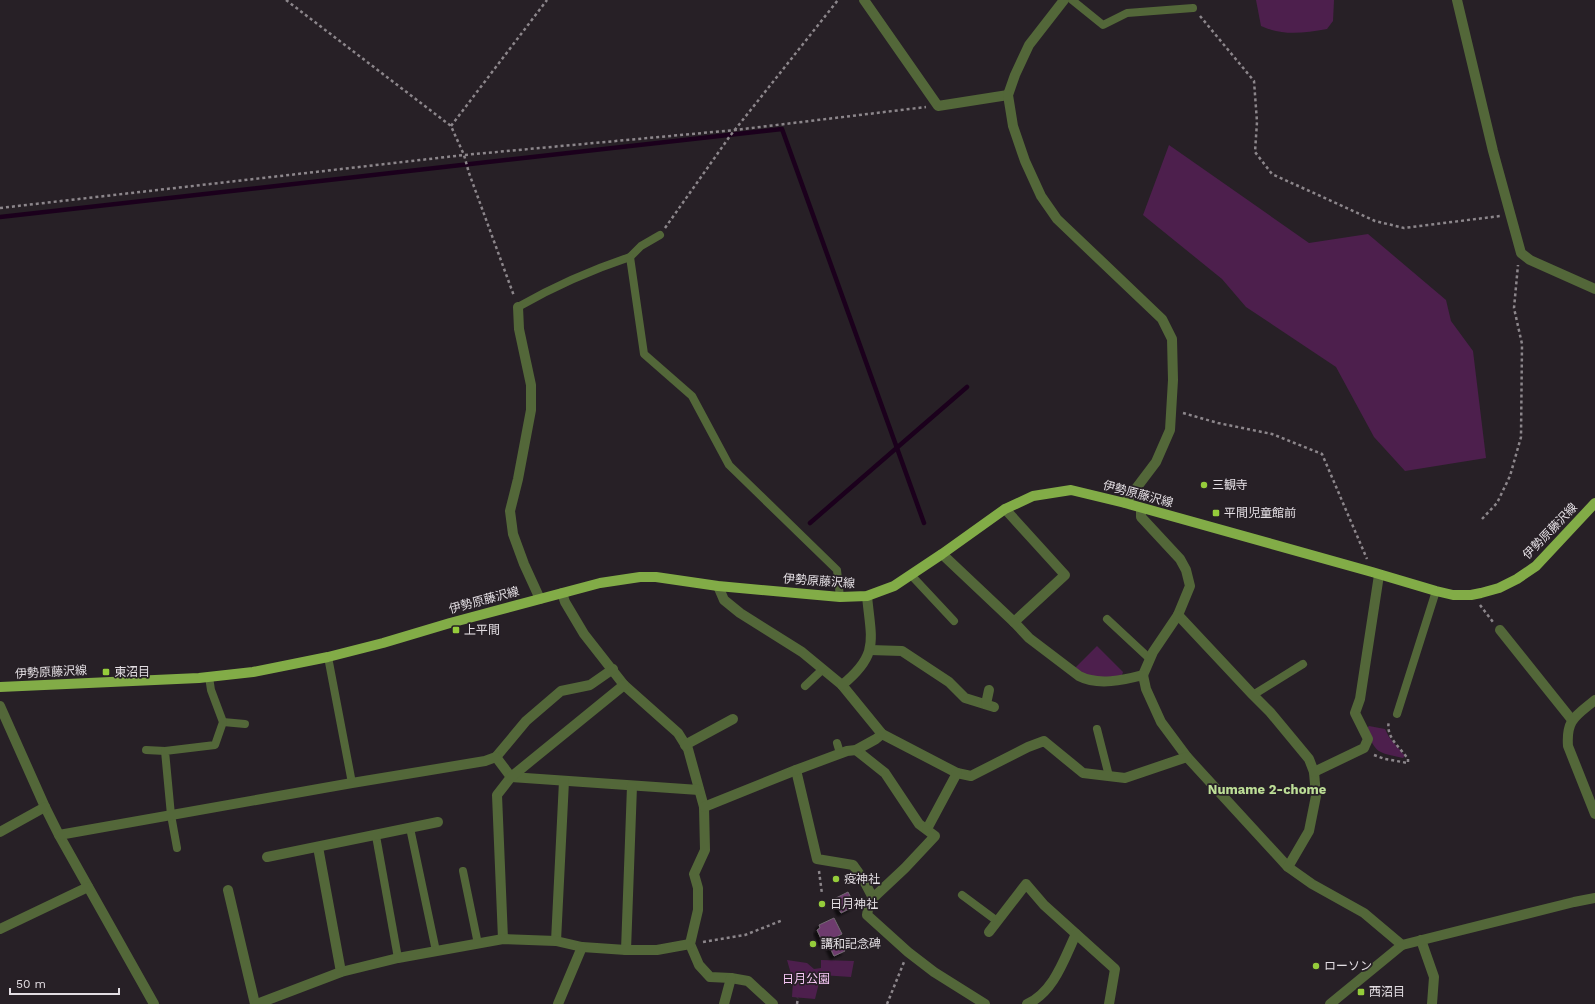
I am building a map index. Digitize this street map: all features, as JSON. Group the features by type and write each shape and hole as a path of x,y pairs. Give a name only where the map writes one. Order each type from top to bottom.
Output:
{"main road":[{"name":"伊勢原藤沢線","path":"0,687 209,677 253,672 328,657 600,583 640,576 718,586 840,597 867,596 894,586 1005,509 1033,496 1071,490 1125,503 1141,509 1376,573 1436,591 1453,595 1481,594 1499,588 1517,579 1536,566 1595,503"}],"street":[{"path":"864,0 938,106 1008,95"},
{"path":"1064,0 1029,45 1015,75 1008,95 1013,126 1025,161 1041,196 1057,219 1162,319 1172,339 1173,380 1170,430 1156,462 1125,503"},
{"path":"1457,0 1510,215 1521,253 1530,260 1595,288"},
{"path":"518,307 519,329 531,385 531,410 518,479 510,511 513,534 524,564 540,599"},
{"path":"1005,509 1065,575 1014,622"},
{"path":"1141,509 1141,518 1180,559 1186,570 1190,586 1178,615 1153,652 1143,674 1146,689 1160,722 1187,757 1288,867 1312,884 1364,913 1402,945"},
{"path":"942,554 1029,638 1079,676 1088,681 1126,680 1143,674"},
{"path":"1314,772 1364,748 1368,740 1355,713 1360,700 1376,573"},
{"path":"718,586 724,600 740,613 802,652 842,685 882,734 957,773 971,776 1028,747 1044,741 1083,773 1125,778 1187,757"},
{"path":"562,594 565,602 584,634 613,669 624,685 678,733 688,749 704,807 705,850 694,874 698,888 698,910 690,944 699,965 710,977 731,978 748,981 773,1004"},
{"path":"842,685 856,673 866,660 870,650 867,596"},
{"path":"1178,615 1270,712 1309,759 1314,772 1316,796 1309,831 1288,867"},
{"path":"1500,630 1572,720"},
{"path":"870,650 902,651 949,682 964,698 990,706 989,690"},
{"path":"59,835 485,761 496,757 526,721 561,691 590,685 613,669"},
{"path":"502,939 497,795 511,777 624,685"},
{"path":"1595,700 1572,720 1568,728 1568,746 1595,814"},
{"path":"0,706 44,807 154,1004"},
{"path":"685,745 733,719"},
{"path":"704,807 840,753 856,750 882,734"},
{"path":"856,750 884,773 919,824 935,836 905,868 873,898 869,904 867,915 908,952 934,972 985,1004"},
{"path":"496,757 511,777 699,790"},
{"path":"796,770 817,859 853,865 863,879 873,898"},
{"path":"927,829 957,773"},
{"path":"556,942 564,781"},
{"path":"626,950 632,786"},
{"path":"0,832 44,807"},
{"path":"267,857 376,836 438,822"},
{"path":"318,847 341,972"},
{"path":"989,932 1026,884 1044,905 1114,969 1110,1004"},
{"path":"0,929 88,887"},
{"path":"228,890 256,1004 341,972 398,958 502,939 556,942 582,947 626,950 658,950 690,944"},
{"path":"1330,1004 1402,945 1595,898"},
{"path":"238,933 249,932"},
{"path":"1027,1004 1032,1002 1050,987 1076,934"},
{"path":"1421,940 1434,977 1432,1004"},
{"path":"558,1004 582,947"},
{"path":"724,1004 731,978"}],"lane":[{"path":"1072,0 1103,25 1127,13 1193,8"},
{"path":"518,307 539,295 602,266 630,257 641,246 660,235"},
{"path":"630,257 644,354 692,396 729,465 837,570 840,597"},
{"path":"911,575 954,621"},
{"path":"1397,714 1436,591"},
{"path":"1107,619 1150,659"},
{"path":"328,657 352,783"},
{"path":"1253,695 1303,664"},
{"path":"805,686 823,669"},
{"path":"146,750 165,750 215,745 223,722 211,690 209,677"},
{"path":"223,722 245,724"},
{"path":"1097,729 1109,776"},
{"path":"837,743 840,753"},
{"path":"165,750 171,815 177,848"},
{"path":"410,828 436,951"},
{"path":"376,836 398,958"},
{"path":"463,871 478,944"},
{"path":"962,895 997,921"}],"path":[{"path":"286,0 451,126 464,155 469,174 518,307"},
{"path":"451,126 547,0"},
{"path":"660,235 736,130 838,0"},
{"path":"1193,8 1254,82 1256,122 1255,152 1272,174 1375,221 1404,228 1510,215"},
{"path":"0,208 464,155 736,130 938,106"},
{"path":"1482,519 1497,503 1510,476 1520,437 1522,344 1514,308 1518,260 1521,253"},
{"path":"1171,409 1218,423 1272,434 1322,454 1376,573"},
{"path":"1471,595 1500,630"},
{"path":"1385,759 1408,763 1408,759 1391,738 1388,728 1390,721 1397,714"},
{"path":"820,876 822,894"},
{"path":"690,944 745,935 783,920"},
{"path":"886,1004 908,952"},
{"path":"797,1004 798,998"}],"green space":[{"path":"1256,0 1334,0 1333,21 1327,29 1310,32 1293,33 1269,29 1261,26"},
{"path":"1169,145 1309,243 1368,234 1446,300 1451,321 1473,351 1486,458 1405,471 1374,437 1336,367 1246,307 1222,279 1143,215"},
{"path":"1097,646 1123,672 1121,678 1087,679 1075,668"},
{"path":"1369,726 1385,729 1389,737 1405,756 1403,758 1378,751 1372,743 1366,729"},
{"name":"日月公園","path":"787,960 807,963 814,969 821,968 821,960 854,961 851,977 821,975 815,999 792,997 793,981"}],"building":[{"path":"848,892 855,906 841,913 834,899"},
{"path":"834,918 842,934 838,936 845,951 834,956 827,941 823,943 817,930 820,928 819,925"}],"waterway":[{"path":"0,217 782,129 924,523"},
{"path":"810,523 967,387"}],"place":[{"name":"三観寺","path":"1204,485"},
{"name":"平間児童館前","path":"1216,513"},
{"name":"上平間","path":"456,630"},
{"name":"東沼目","path":"106,672"},
{"name":"疫神社","path":"836,879"},
{"name":"日月神社","path":"822,904"},
{"name":"講和記念碑","path":"813,944"},
{"name":"ローソン","path":"1316,966"},
{"name":"西沼目","path":"1361,992"}],"district":[{"name":"Numame 2-chome","path":"1267,789"}]}
